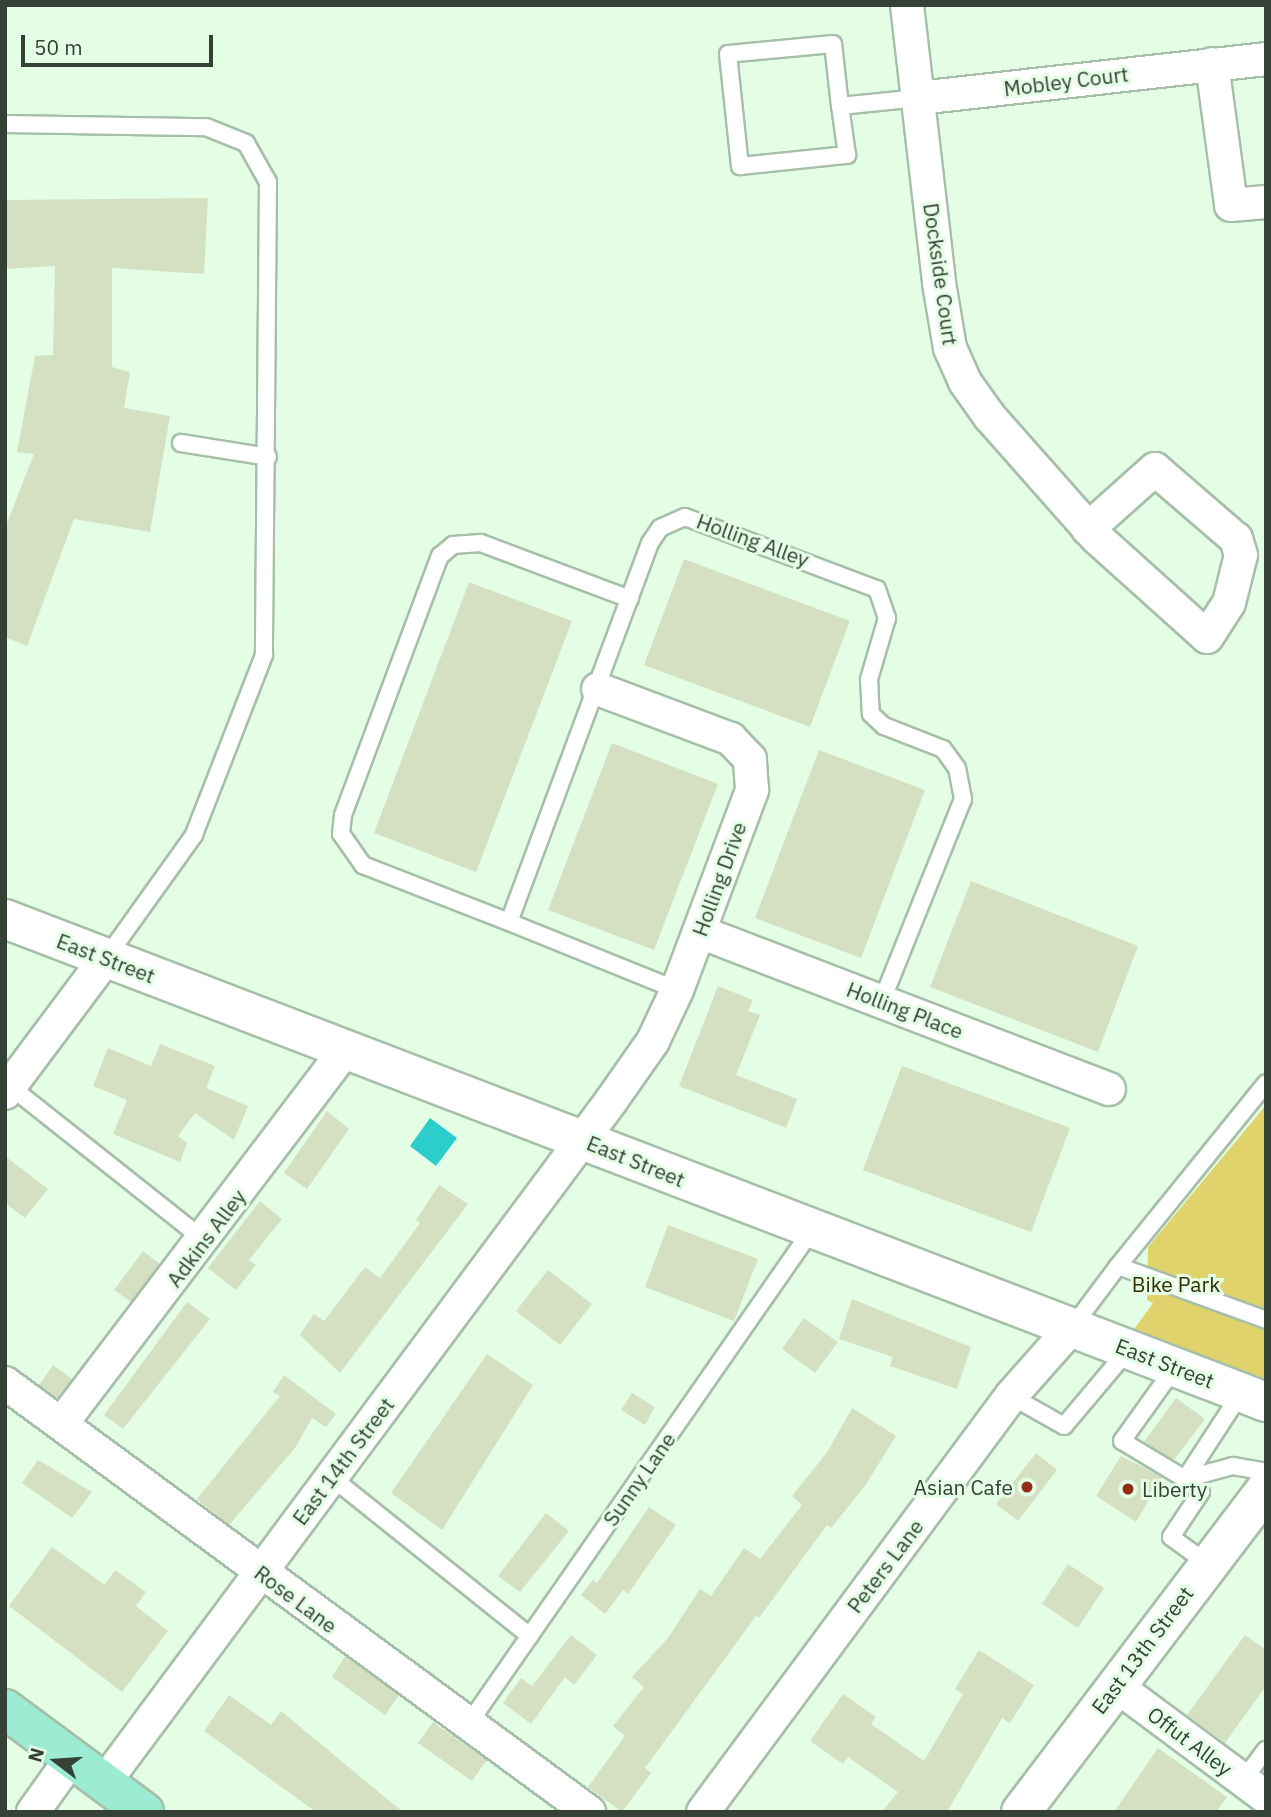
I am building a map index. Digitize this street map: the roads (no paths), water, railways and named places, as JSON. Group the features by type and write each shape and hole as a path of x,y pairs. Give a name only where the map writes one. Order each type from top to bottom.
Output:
{"main road":[{"name":"East Street","path":"5,919 583,1140 811,1231 1073,1326 1128,1350 1253,1397"},
{"name":"East 13th Street","path":"1021,1812 1265,1488"},
{"path":"5,1709 144,1812"}],"street":[{"name":"Dockside Court","path":"907,5 950,348 965,382 990,417 1088,529 1207,637 1229,603 1241,555 1236,539 1156,469 1088,529"},
{"name":"Mobley Court","path":"919,98 1266,59"},
{"path":"1212,64 1231,205 1266,202"},
{"name":"Holling Drive","path":"583,1140 653,1041 700,932 752,790 750,759 731,739 598,689"},
{"name":"Holling Place","path":"700,932 1109,1088"},
{"path":"8,1090 106,958"},
{"name":"Adkins Alley","path":"62,1423 205,1241 346,1049"},
{"name":"East 14th Street","path":"104,1783 330,1476 583,1140"},
{"name":"Peters Lane","path":"703,1812 1011,1396 1073,1326"},
{"name":"Rose Lane","path":"5,1383 467,1726 589,1812"},
{"name":"Offut Alley","path":"1115,1685 1254,1788"},
{"path":"33,1812 71,1759"}],"lane":[{"path":"833,44 840,106 847,155 740,166 728,54 833,44"},
{"path":"840,106 919,98"},
{"path":"5,124 206,127 228,132 257,155 268,182 268,457 264,655 194,835 106,958"},
{"path":"181,443 268,457"},
{"name":"Holling Alley","path":"509,922 630,599 660,528 685,516 866,582 886,603 884,637 869,680 871,714 884,726 943,749 957,768 963,792 882,1001"},
{"path":"630,599 481,543 453,545 440,556 342,815 341,834 363,865 677,990"},
{"path":"1073,1326 1266,1083"},
{"path":"8,1090 205,1241"},
{"name":"Sunny Lane","path":"467,1726 811,1231"},
{"path":"1118,1266 1266,1320"},
{"path":"1011,1396 1064,1426 1128,1350"},
{"path":"1175,1367 1122,1441 1185,1479 1200,1492 1171,1537 1208,1564"},
{"path":"1185,1479 1253,1397"},
{"path":"1185,1479 1233,1466 1265,1488"},
{"path":"330,1476 530,1636"},
{"path":"1254,1788 1266,1749"}],"water":[{"path":"430,1118 457,1138 436,1166 410,1146"}],"place":[{"name":"Asian Cafe","path":"1027,1487"},
{"name":"Liberty","path":"1128,1489"}],"park label":[{"name":"Bike Park","path":"1176,1284"}]}
